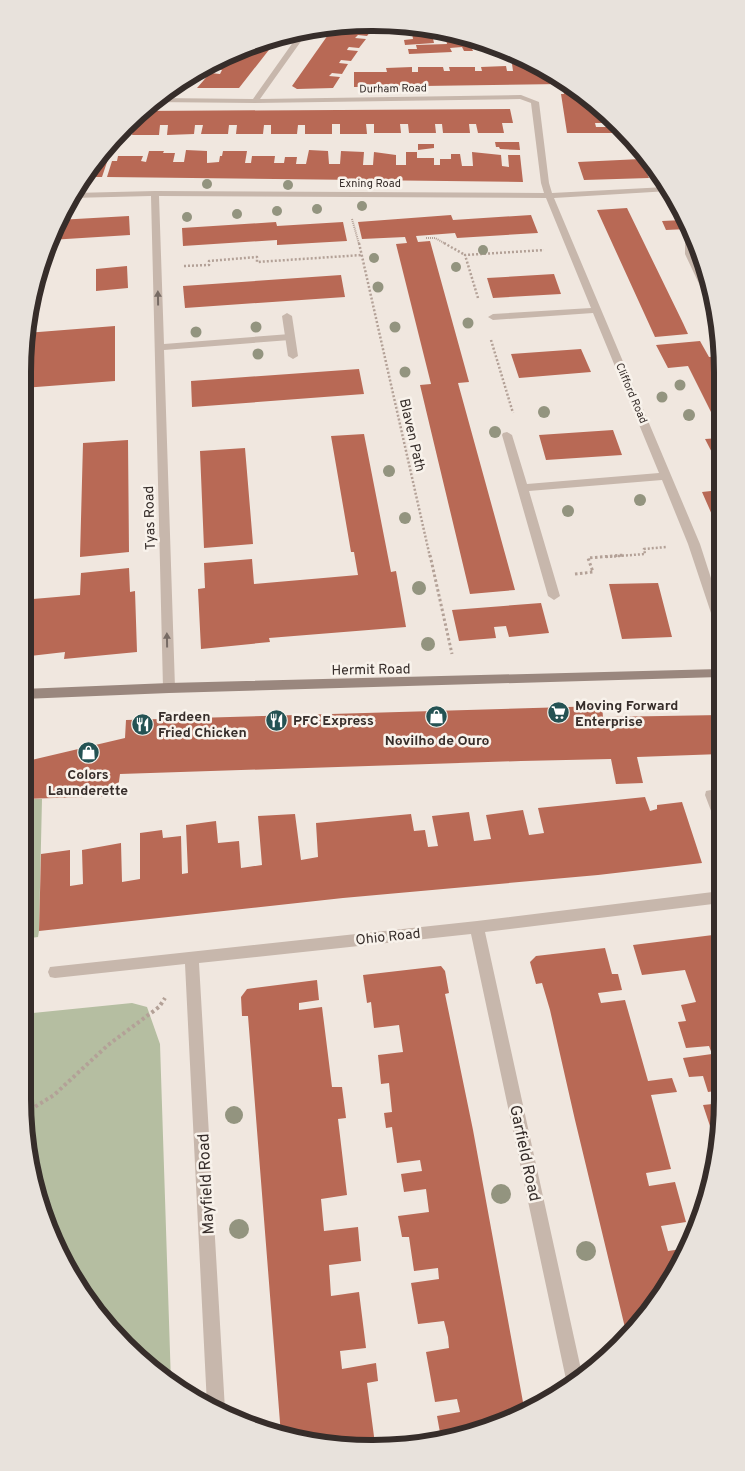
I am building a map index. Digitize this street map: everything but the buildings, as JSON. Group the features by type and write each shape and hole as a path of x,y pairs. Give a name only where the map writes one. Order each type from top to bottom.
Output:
{"street":[{"path":"255,101 299,40"},
{"name":"Durham Road","path":"168,100 529,98 535,102 545,183 549,196"},
{"name":"Exning Road","path":"81,196 156,193 549,196 661,190"},
{"name":"Tyas Road","path":"156,193 169,688"},
{"name":"Clifford Road","path":"549,196 667,476 694,544 714,604"},
{"path":"689,245 689,254 700,276"},
{"path":"493,317 597,310"},
{"path":"287,316 293,356"},
{"path":"160,347 290,337"},
{"path":"507,435 554,596"},
{"path":"522,488 667,476"},
{"name":"Hermit Road","path":"31,694 169,688 458,682 714,673"},
{"path":"711,795 714,802"},
{"name":"Ohio Road","path":"55,972 477,927 714,898"},
{"name":"Garfield Road","path":"477,927 573,1374"},
{"name":"Mayfield Road","path":"192,958 216,1401"}],"path":[{"name":"Blaven Path","path":"345,194 362,255 458,682"},
{"path":"426,238 434,238 465,255"},
{"path":"158,268 208,265 209,261 257,257 257,262 362,255"},
{"path":"374,330 379,330"},
{"path":"548,577 593,572 588,558 645,554 644,549 694,544"},
{"path":"31,1109 54,1095 108,1045 159,1006 192,958"}],"green space":[{"path":"31,799 42,799 38,937 31,938"},
{"path":"132,1003 147,1007 160,1044 171,1373 147,1355 116,1324 77,1269 57,1229 43,1187 34,1143 31,1098 31,1013"}],"place":[{"name":"Moving Forward Enterprise","path":"559,713"},
{"name":"Novilho de Ouro","path":"437,717"},
{"name":"PFC Express","path":"277,720"},
{"name":"Fardeen Fried Chicken","path":"142,724"},
{"name":"Colors Launderette","path":"88,752"}]}
